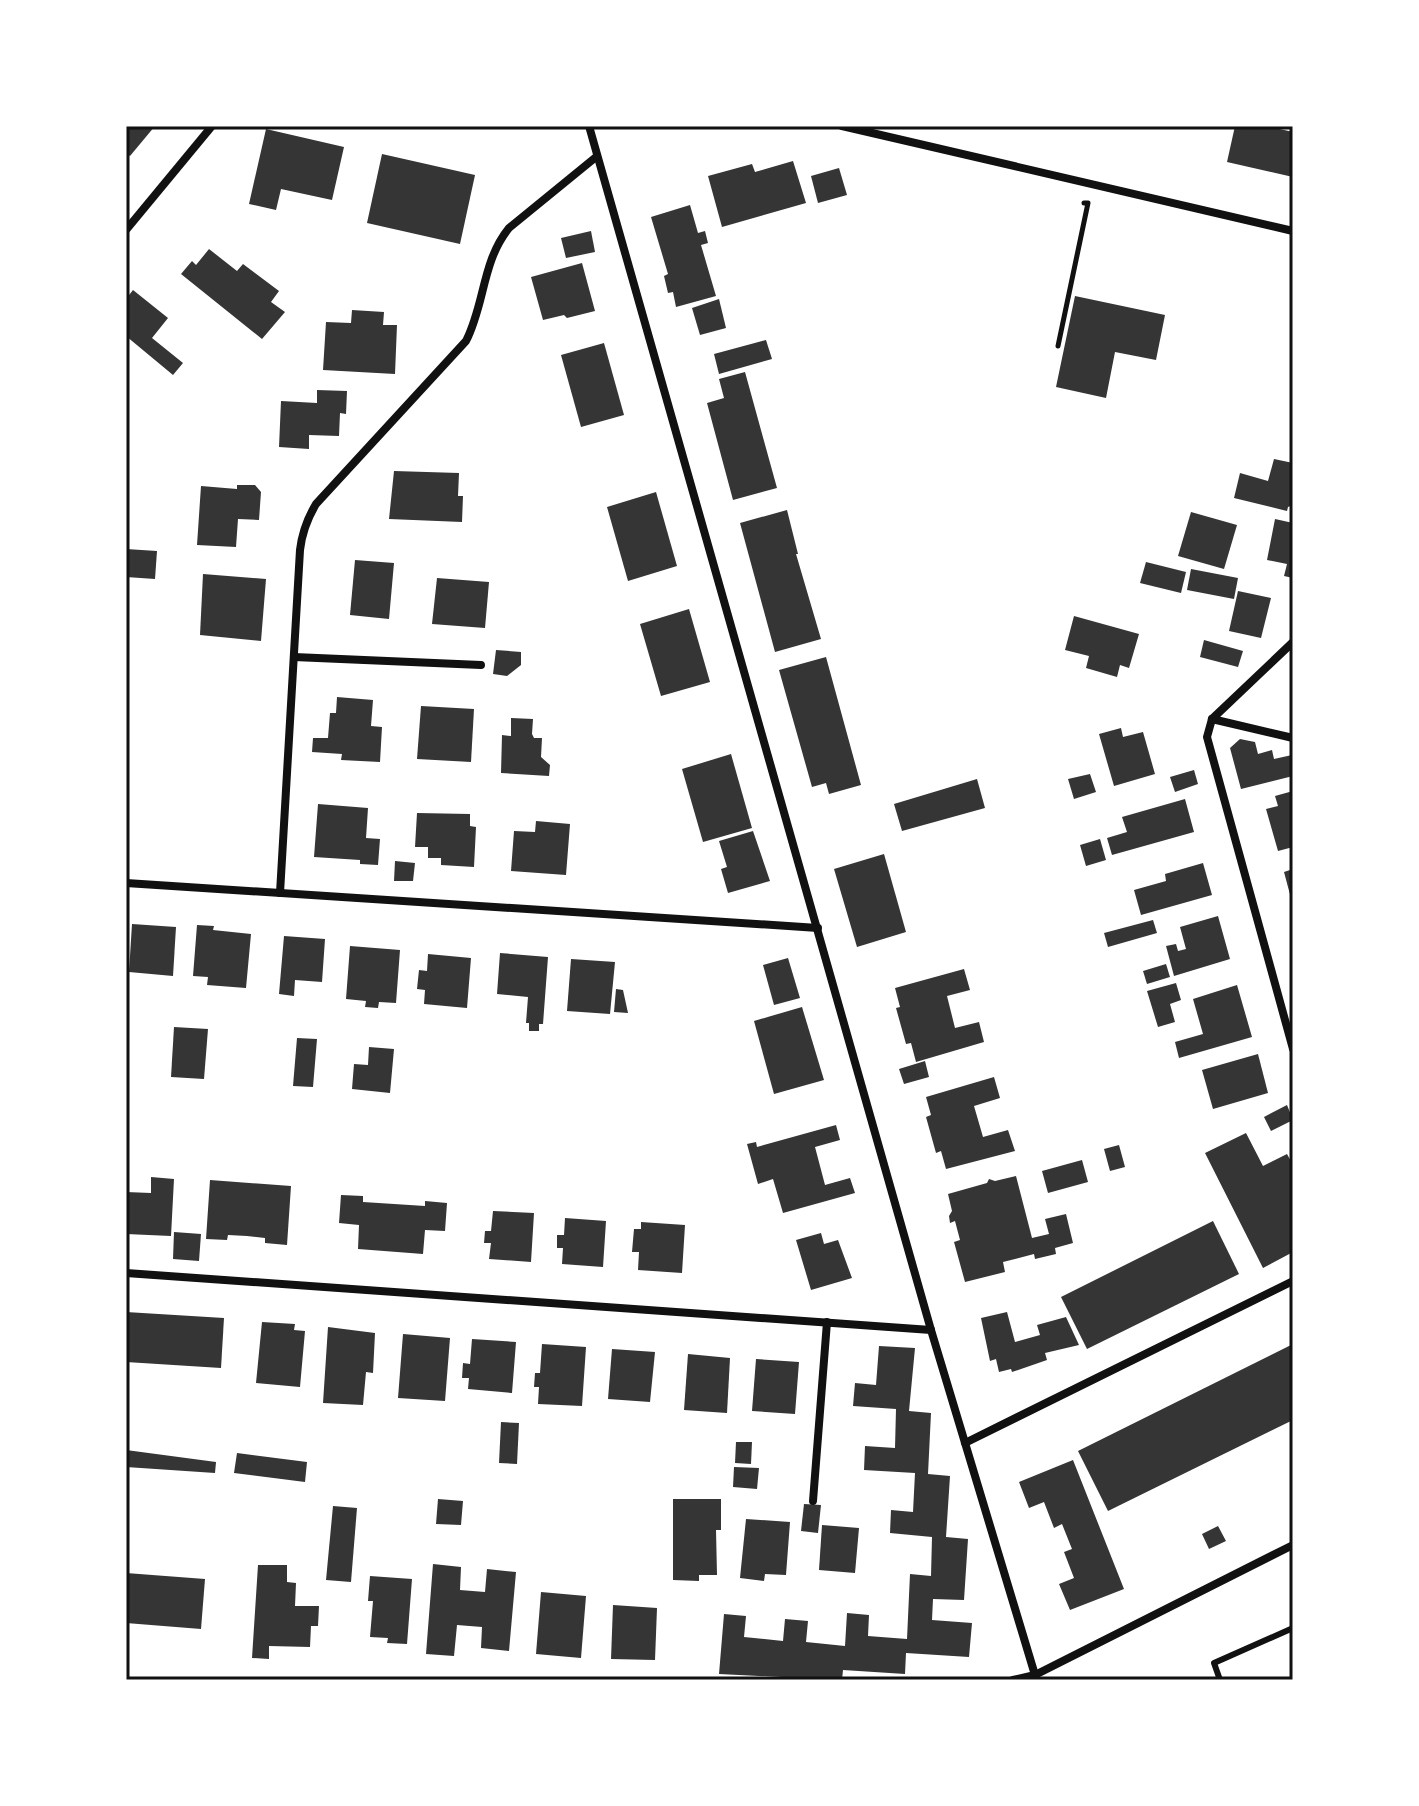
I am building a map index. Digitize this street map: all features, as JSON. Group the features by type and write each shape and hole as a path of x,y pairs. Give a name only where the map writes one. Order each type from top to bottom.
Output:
{"street":[{"path":"126,230 212,126"},
{"path":"589,126 931,1330 1035,1675"},
{"path":"842,126 1293,231"},
{"path":"280,893 300,550 309,515 466,341 476,316 488,264 500,239 509,228 596,157"},
{"path":"1293,642 1212,719 1207,737 1293,1049"},
{"path":"294,657 481,665"},
{"path":"1212,719 1293,738"},
{"path":"126,883 818,928"},
{"path":"126,1273 931,1330"},
{"path":"965,1443 1293,1281"},
{"path":"813,1501 827,1322"},
{"path":"1013,1680 1035,1675 1293,1545"}],"lane":[{"path":"1220,1680 1214,1663 1293,1628"}],"path":[{"path":"1058,346 1088,203 1075,200"}],"building":[{"path":"126,126 155,126 130,156 126,153"},
{"path":"1235,126 1267,126 1293,132 1293,177 1227,162"},
{"path":"266,129 344,147 332,200 281,189 276,210 249,204"},
{"path":"382,154 475,175 460,244 367,223"},
{"path":"793,161 806,203 722,227 708,176 752,164 755,172"},
{"path":"839,168 847,195 818,203 811,176"},
{"path":"690,205 698,233 705,231 708,243 701,245 716,296 676,307 673,292 668,293 664,276 668,274 651,217"},
{"path":"591,231 595,252 566,258 561,238"},
{"path":"209,249 237,271 243,264 279,291 271,302 285,312 262,339 181,274 192,261 196,265"},
{"path":"582,263 595,311 543,320 531,277"},
{"path":"133,290 168,318 152,338 183,363 173,375 126,336 126,299"},
{"path":"1075,296 1165,315 1156,360 1115,352 1106,398 1056,387"},
{"path":"719,299 726,328 700,335 692,308"},
{"path":"352,310 384,312 383,325 397,325 395,374 323,370 326,322 351,323"},
{"path":"766,340 772,359 719,374 714,354"},
{"path":"604,343 624,415 581,427 561,355"},
{"path":"745,372 777,488 733,500 707,403 724,398 719,379"},
{"path":"317,390 347,391 346,414 340,413 339,436 309,435 309,449 279,447 281,401 317,403"},
{"path":"1274,459 1293,463 1293,505 1287,511 1234,498 1240,473 1268,481"},
{"path":"394,471 459,473 458,496 463,496 462,522 389,519"},
{"path":"237,485 255,485 261,492 259,520 238,519 236,547 197,545 201,486 237,489"},
{"path":"656,492 677,566 628,581 607,507"},
{"path":"787,510 796,554 821,639 775,652 740,523"},
{"path":"1191,512 1237,525 1224,569 1178,556"},
{"path":"1275,519 1293,523 1293,578 1284,576 1287,564 1267,560"},
{"path":"126,549 157,551 155,579 126,577"},
{"path":"355,560 394,563 389,619 350,615"},
{"path":"1146,562 1186,572 1181,593 1140,583"},
{"path":"1191,569 1238,578 1234,599 1187,590"},
{"path":"203,574 266,579 261,641 200,635"},
{"path":"437,578 489,582 485,628 432,624"},
{"path":"1238,591 1271,598 1261,638 1229,631"},
{"path":"689,609 710,682 661,696 640,624"},
{"path":"1074,616 1139,634 1129,668 1120,665 1117,677 1086,668 1089,656 1065,650"},
{"path":"1204,640 1243,651 1238,667 1200,657"},
{"path":"496,650 521,652 521,665 507,676 493,674"},
{"path":"826,657 861,785 829,794 826,783 812,787 779,670"},
{"path":"337,697 373,700 371,726 382,727 380,762 341,760 342,754 312,752 313,738 328,738 330,713 336,713"},
{"path":"421,706 474,709 471,762 417,759"},
{"path":"511,718 533,719 532,734 534,738 542,738 541,757 550,765 549,776 501,773 502,735 511,736"},
{"path":"1121,728 1123,737 1143,732 1155,774 1114,786 1099,734"},
{"path":"1240,739 1255,742 1258,754 1272,750 1274,759 1292,755 1293,776 1241,789 1230,748"},
{"path":"731,754 752,828 703,842 682,769"},
{"path":"1194,770 1198,784 1175,792 1170,777"},
{"path":"1090,774 1096,792 1074,799 1068,779"},
{"path":"977,779 985,808 902,831 894,804"},
{"path":"1293,791 1293,847 1278,851 1266,809 1278,806 1275,796"},
{"path":"1185,799 1194,832 1112,855 1107,838 1127,832 1122,817"},
{"path":"318,804 368,808 366,838 380,839 378,865 360,864 360,860 314,857"},
{"path":"417,813 470,814 470,826 476,827 474,867 441,865 441,858 428,858 428,847 415,847"},
{"path":"536,821 570,824 566,875 511,871 514,831 535,832"},
{"path":"753,831 770,881 728,893 721,869 727,867 719,841"},
{"path":"1100,839 1106,860 1086,866 1080,845"},
{"path":"884,854 906,932 857,947 834,869"},
{"path":"395,861 415,863 413,881 394,881"},
{"path":"1203,863 1212,895 1141,915 1134,890 1166,881 1165,874"},
{"path":"1293,869 1293,902 1292,902 1284,872"},
{"path":"1218,916 1230,959 1174,976 1166,946 1176,944 1178,951 1186,949 1180,927"},
{"path":"1153,920 1157,933 1108,947 1104,933"},
{"path":"132,924 176,927 173,976 129,972"},
{"path":"197,925 251,934 246,988 207,985 208,977 193,976"},
{"path":"284,936 325,939 322,982 295,980 294,996 279,994"},
{"path":"350,946 400,950 396,1003 379,1002 378,1008 365,1007 366,1001 346,999"},
{"path":"500,953 548,957 543,1024 539,1024 539,1031 529,1031 529,1023 526,1023 528,997 497,994"},
{"path":"428,954 471,958 467,1008 424,1004 425,990 417,989 419,970 427,971"},
{"path":"788,958 800,998 774,1005 763,965"},
{"path":"571,959 615,962 610,1014 567,1011"},
{"path":"1166,964 1170,977 1147,984 1143,971"},
{"path":"964,969 970,990 947,996 955,1028 979,1022 984,1042 916,1062 911,1043 906,1044 896,1008 900,1007 895,988"},
{"path":"1176,983 1181,1000 1170,1004 1175,1022 1158,1027 1147,991"},
{"path":"1237,985 1252,1037 1179,1058 1175,1042 1203,1034 1193,999"},
{"path":"616,989 623,990 628,1013 614,1012"},
{"path":"802,1007 824,1080 774,1094 754,1021"},
{"path":"174,1027 208,1029 204,1079 171,1077"},
{"path":"297,1038 317,1039 313,1087 293,1086"},
{"path":"369,1047 394,1049 390,1093 352,1089 354,1064 368,1065"},
{"path":"1258,1054 1268,1093 1213,1109 1202,1070"},
{"path":"925,1061 929,1077 904,1084 899,1069"},
{"path":"994,1077 1000,1098 974,1106 983,1137 1008,1130 1015,1151 946,1169 941,1151 936,1153 926,1117 931,1115 926,1097"},
{"path":"1287,1105 1293,1120 1271,1131 1264,1117"},
{"path":"836,1125 840,1140 815,1147 825,1185 850,1178 855,1193 783,1213 773,1179 758,1184 747,1144 756,1142 757,1147"},
{"path":"1246,1133 1263,1166 1287,1154 1293,1165 1293,1252 1263,1268 1205,1153"},
{"path":"1119,1145 1125,1167 1110,1171 1104,1149"},
{"path":"1082,1160 1088,1182 1048,1193 1042,1171"},
{"path":"1016,1176 1032,1238 1049,1234 1045,1219 1066,1214 1073,1243 1055,1248 1056,1254 1035,1259 1034,1254 1003,1262 1005,1272 965,1282 954,1242 960,1240 955,1221 950,1223 952,1211 948,1194 987,1183 989,1179 995,1181"},
{"path":"151,1177 174,1179 171,1236 126,1234 126,1192 151,1193"},
{"path":"210,1180 291,1186 287,1245 265,1243 265,1238 247,1236 228,1235 227,1240 206,1239"},
{"path":"341,1195 363,1196 363,1202 425,1206 425,1201 447,1203 445,1231 425,1230 423,1254 358,1249 359,1225 339,1223"},
{"path":"493,1211 534,1213 531,1262 489,1259 491,1243 484,1243 485,1231 491,1231"},
{"path":"565,1218 606,1221 603,1267 562,1264 563,1248 557,1248 557,1235 564,1235"},
{"path":"1213,1221 1239,1274 1087,1349 1061,1297"},
{"path":"641,1222 685,1225 682,1273 638,1270 639,1252 632,1252 634,1229 641,1229"},
{"path":"174,1232 201,1234 199,1261 173,1259"},
{"path":"821,1233 824,1244 838,1240 852,1278 811,1290 796,1240"},
{"path":"126,1312 224,1318 221,1368 126,1362"},
{"path":"1007,1312 1015,1342 1040,1335 1037,1325 1066,1317 1079,1345 1045,1353 1047,1360 1012,1372 1011,1369 999,1372 996,1359 990,1361 981,1318"},
{"path":"262,1322 295,1324 294,1330 305,1331 300,1387 256,1383"},
{"path":"328,1327 375,1333 373,1373 366,1372 363,1405 323,1403"},
{"path":"403,1334 450,1338 445,1401 398,1398"},
{"path":"472,1339 516,1342 512,1393 468,1389 469,1378 462,1378 463,1363 470,1364"},
{"path":"542,1344 586,1347 582,1406 538,1404 539,1387 534,1387 535,1373 540,1373"},
{"path":"1293,1344 1293,1420 1108,1511 1078,1451"},
{"path":"879,1346 915,1348 909,1411 931,1413 928,1474 950,1476 946,1537 968,1539 964,1600 933,1599 932,1620 972,1623 969,1657 906,1653 905,1674 843,1670 842,1680 719,1674 724,1614 746,1616 744,1637 783,1641 785,1619 808,1621 806,1642 845,1646 847,1613 869,1615 868,1636 907,1639 910,1574 931,1576 932,1537 890,1533 891,1510 913,1512 915,1473 864,1470 865,1446 895,1448 896,1409 853,1406 855,1383 876,1385"},
{"path":"612,1349 655,1352 650,1402 608,1399"},
{"path":"688,1354 730,1358 727,1413 684,1410"},
{"path":"756,1359 799,1362 795,1414 752,1411"},
{"path":"501,1422 519,1423 517,1464 499,1463"},
{"path":"736,1442 752,1442 751,1464 735,1463"},
{"path":"126,1450 216,1462 215,1473 126,1467"},
{"path":"237,1453 307,1462 305,1482 234,1473"},
{"path":"1073,1460 1124,1589 1070,1610 1059,1584 1074,1578 1064,1552 1072,1549 1062,1524 1054,1528 1044,1502 1029,1508 1019,1482"},
{"path":"734,1467 759,1468 757,1489 733,1487"},
{"path":"438,1499 463,1501 461,1525 436,1524"},
{"path":"673,1499 721,1499 721,1530 716,1530 717,1575 699,1575 699,1581 673,1580"},
{"path":"804,1504 821,1505 818,1533 801,1531"},
{"path":"333,1506 357,1508 351,1582 326,1580"},
{"path":"746,1519 790,1522 786,1575 765,1574 764,1581 740,1578"},
{"path":"822,1525 859,1528 855,1573 819,1570"},
{"path":"1218,1526 1226,1541 1209,1549 1202,1534"},
{"path":"433,1564 461,1567 460,1590 485,1592 487,1569 516,1572 509,1651 481,1648 482,1627 457,1625 454,1656 426,1654"},
{"path":"258,1565 287,1565 287,1582 296,1583 295,1606 319,1606 318,1626 311,1626 310,1647 269,1646 269,1659 252,1658"},
{"path":"126,1573 205,1579 201,1629 126,1623"},
{"path":"370,1576 412,1579 407,1644 387,1643 388,1638 370,1637 373,1601 368,1601"},
{"path":"541,1592 586,1596 581,1658 536,1654"},
{"path":"613,1605 657,1608 655,1660 611,1659"}]}
